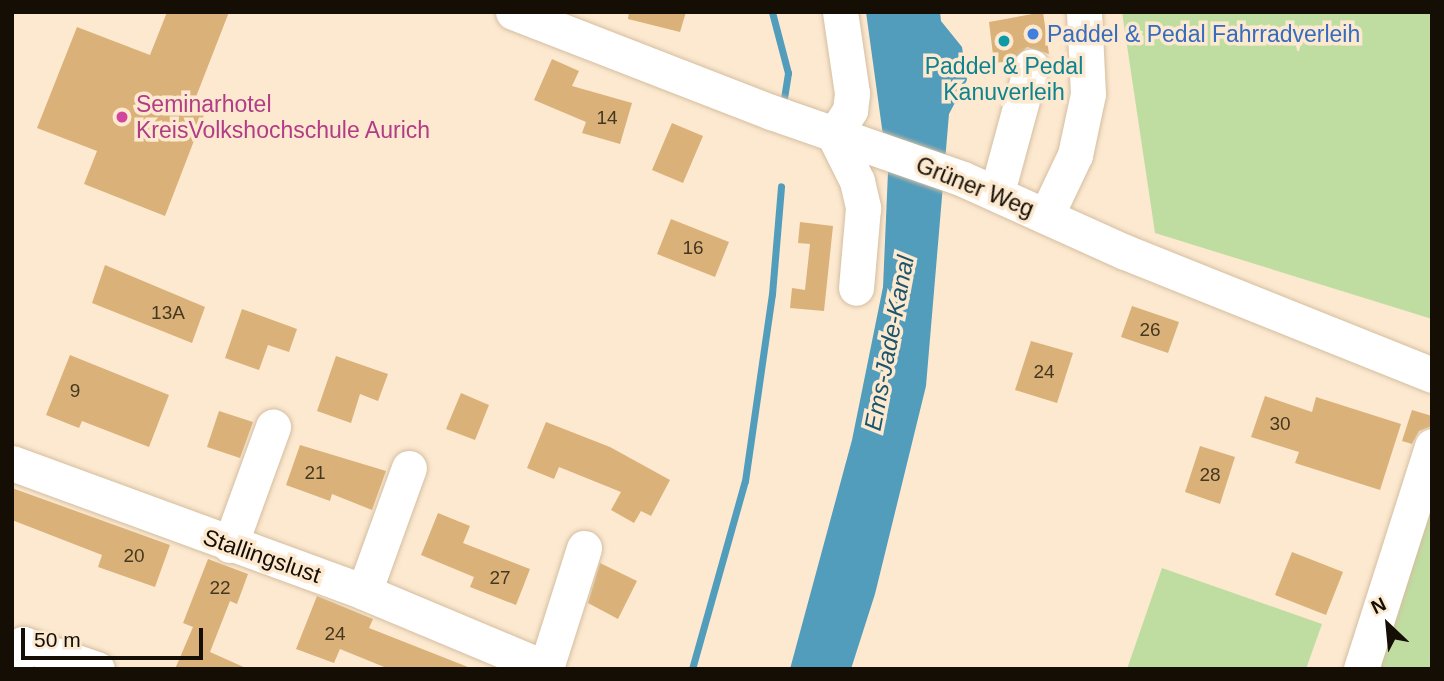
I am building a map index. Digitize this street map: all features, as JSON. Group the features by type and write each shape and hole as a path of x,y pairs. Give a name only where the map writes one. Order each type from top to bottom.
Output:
{"street":[{"name":"Grüner Weg","path":"513,12 850,141 963,178 1125,253 1432,375"},
{"path":"840,12 852,93 850,141 863,208 856,288"},
{"path":"1046,216 1075,155 1085,106 1084,12"},
{"path":"997,192 1031,67"},
{"path":"230,545 273,427"},
{"path":"1361,669 1432,446"},
{"name":"Stallingslust","path":"12,463 364,592 506,662 546,668"},
{"path":"364,592 409,468"},
{"path":"546,668 584,548"},
{"path":"13,669 23,644 97,669"}],"green space":[{"path":"1122,12 1432,12 1432,319 1155,233"},
{"path":"1432,496 1432,669 1374,669"},
{"path":"1162,568 1322,624 1306,669 1127,669"}],"water":[{"name":"Ems-Jade-Kanal","path":"866,12 940,12 941,21 962,47 967,80 949,114 926,386 875,594 851,669 790,669 852,440 883,287 888,172"}],"building":[{"name":"Seminarhotel KreisVolkshochschule Aurich","path":"167,12 229,12 194,102 207,107 165,216 84,184 97,151 37,128 77,27 150,55"},
{"path":"629,12 686,12 680,32 628,19"},
{"path":"1043,12 1049,54 1027,47 1012,61 994,63 989,22"},
{"path":"552,59 579,71 572,86 632,103 620,144 582,133 586,122 534,100"},
{"path":"672,123 703,136 683,183 652,170"},
{"path":"671,219 729,242 715,277 657,254"},
{"path":"800,222 833,226 824,311 790,308 792,288 805,290 810,244 798,243"},
{"path":"105,265 205,307 192,343 92,303"},
{"path":"1132,306 1179,322 1168,353 1121,337"},
{"path":"242,309 297,329 289,352 268,345 259,370 225,358"},
{"path":"1031,341 1073,353 1057,403 1015,390"},
{"path":"70,355 169,395 149,447 82,421 79,428 46,415"},
{"path":"336,356 388,374 378,401 360,394 351,423 317,411"},
{"path":"461,393 489,405 475,440 446,429"},
{"path":"1265,396 1312,412 1316,397 1401,424 1380,490 1295,463 1299,452 1251,437"},
{"path":"1412,410 1432,416 1432,426 1419,431 1412,444 1402,441"},
{"path":"219,411 253,422 240,458 207,447"},
{"path":"546,422 610,447 670,480 651,516 641,511 634,523 611,510 621,492 559,467 554,479 527,468"},
{"path":"300,445 386,471 372,510 332,494 330,501 286,485"},
{"path":"1200,446 1235,457 1220,504 1185,492"},
{"path":"12,488 170,545 155,587 98,567 102,555 12,520"},
{"path":"438,513 470,526 463,543 530,569 516,605 470,587 474,577 421,555"},
{"path":"1292,552 1343,572 1326,615 1275,595"},
{"path":"208,559 248,574 237,604 230,601 210,652 248,669 175,669 193,627 183,623"},
{"path":"600,563 637,581 618,619 588,603"},
{"path":"317,596 373,619 369,628 473,669 389,669 340,649 334,663 296,649"}],"waterway":[{"path":"772,12 788,73 784,97"},
{"path":"692,669 745,481 772,294 781,186"}],"place":[{"name":"Paddel & Pedal Fahrradverleih","path":"1033,34"},
{"name":"Paddel & Pedal Kanuverleih","path":"1004,41"},
{"name":"Seminarhotel KreisVolkshochschule Aurich","path":"122,117"}]}
